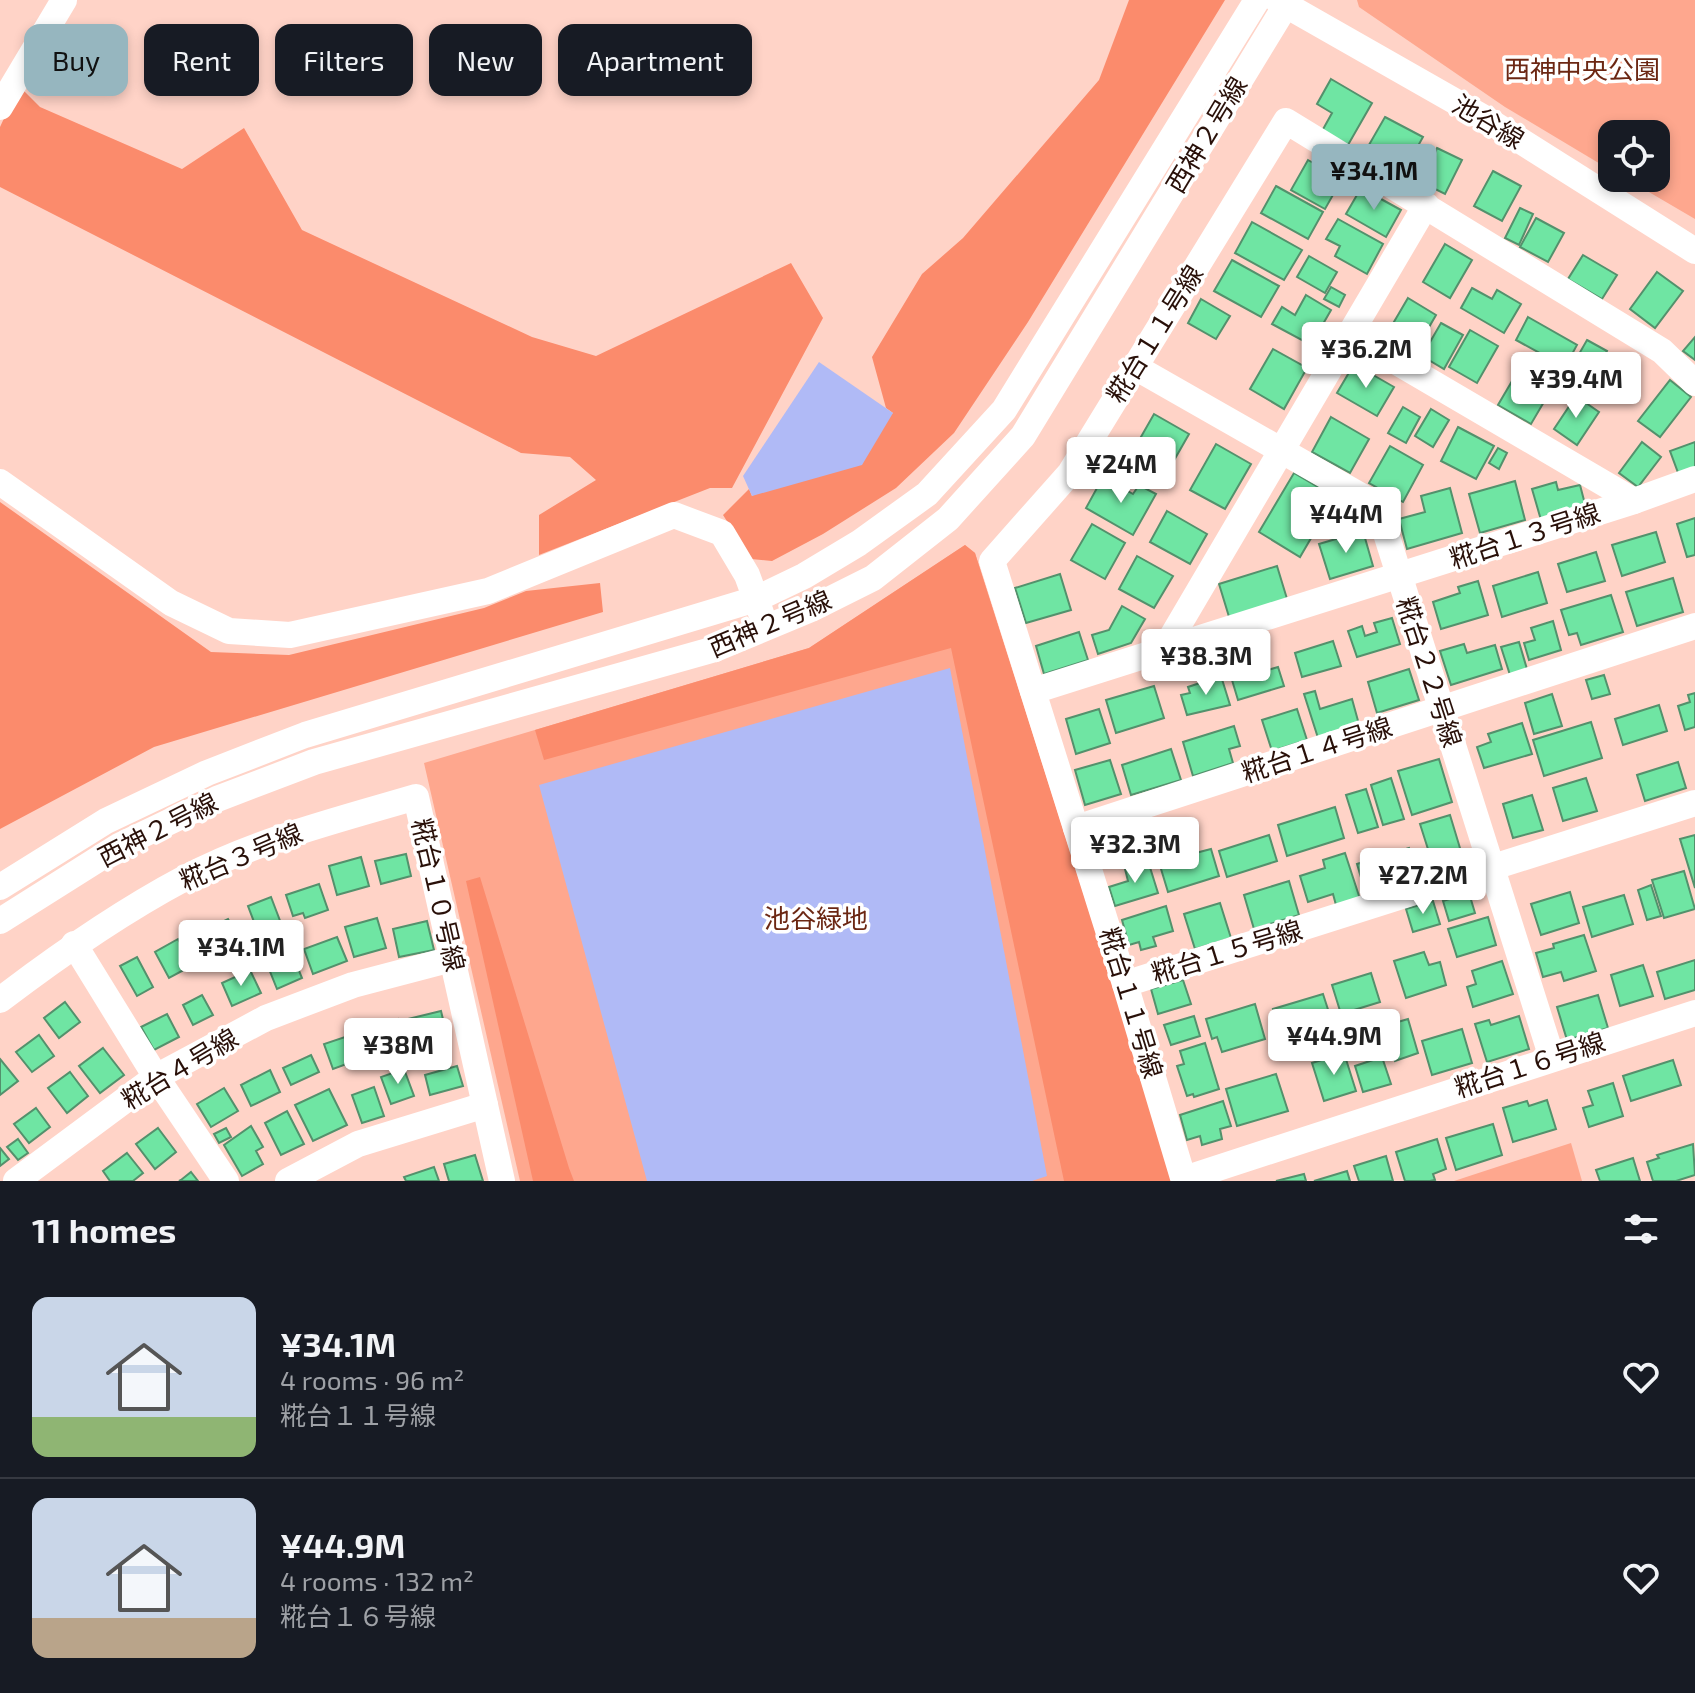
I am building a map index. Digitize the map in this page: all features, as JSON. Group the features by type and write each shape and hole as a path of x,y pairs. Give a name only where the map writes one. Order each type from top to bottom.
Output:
{"street":[{"path":"0,107 64,0"},
{"name":"西神２号線","path":"0,887 106,821 207,773 305,735 756,599 804,576 859,543 927,494 1004,410 1257,0"},
{"name":"西神２号線","path":"0,921 119,846 231,793 314,762 715,649 811,609 873,578 948,519 1023,436 1284,2"},
{"name":"池谷線","path":"1284,2 1486,119 1695,251"},
{"name":"糀台１１号線","path":"1184,1180 992,561 1070,473 1286,121 1662,351 1695,383"},
{"path":"1164,650 1426,205"},
{"path":"1349,334 1634,501"},
{"name":"糀台２２号線","path":"1135,367 1377,505 1552,1058"},
{"name":"糀台１３号線","path":"1033,691 1695,479"},
{"path":"0,482 171,603 229,631 290,635 488,591 674,515 722,533 747,575 767,627"},
{"name":"糀台１４号線","path":"1076,828 1695,626"},
{"name":"糀台３号線","path":"0,1000 74,944 186,877 287,835 416,797"},
{"name":"糀台１０号線","path":"416,797 502,1181"},
{"name":"糀台１５号線","path":"1125,984 1695,803"},
{"path":"74,944 156,1077 226,1181"},
{"name":"糀台４号線","path":"16,1181 156,1077 266,1018 353,985 452,959"},
{"name":"糀台１６号線","path":"1184,1180 1695,1013"},
{"path":"288,1181 358,1144 485,1105"}],"green space":[{"name":"西神中央公園","path":"1357,0 1695,0 1695,219 1649,192 1670,192 1670,120 1598,120 1598,163 1505,107 1359,7"},
{"name":"池谷緑地","path":"965,545 975,553 1175,1181 520,1181 424,763 809,648"},
{"path":"1571,1143 1582,1181 1454,1181"}],"shaded area":[{"path":"1129,0 1225,0 1028,322 954,433 896,488 823,534 772,561 751,559 723,515 749,489 752,496 893,413 886,408 872,357 922,274 963,238 1099,80"},
{"path":"19,86 24,96 29,96 40,107 182,169 244,128 302,230 532,337 596,356 791,263 823,318 732,488 710,488 539,555 539,515 596,480 570,457 521,453 0,187 0,127"},
{"path":"0,502 211,652 289,655 484,608 526,591 600,583 603,612 154,747 0,829"},
{"path":"965,545 975,553 1175,1181 1064,1181 951,648 544,760 535,730 809,648"},
{"path":"480,877 574,1181 533,1181 466,881"}],"water":[{"path":"819,362 893,413 862,465 752,496 743,476"},
{"path":"950,668 1047,1176 1032,1181 647,1181 539,785"}],"building":[{"path":"1331,79 1372,103 1348,145 1322,131 1332,113 1317,104"},
{"path":"1385,117 1423,137 1404,171 1366,150"},
{"path":"1437,148 1462,160 1445,194 1421,182 1425,172 1417,168 1425,151 1434,156"},
{"path":"1308,160 1342,179 1325,209 1291,190"},
{"path":"1493,171 1521,186 1502,221 1474,206"},
{"path":"1276,186 1323,212 1308,239 1261,213"},
{"path":"1361,188 1401,210 1386,237 1346,214"},
{"path":"1520,208 1533,214 1519,245 1505,238"},
{"path":"1536,218 1564,233 1548,262 1520,247"},
{"path":"1338,219 1383,244 1367,274 1335,256 1340,246 1326,239"},
{"path":"1252,222 1302,250 1284,280 1235,253"},
{"path":"1445,244 1472,260 1450,298 1423,282"},
{"path":"1583,255 1617,275 1602,299 1568,279"},
{"path":"1309,256 1337,272 1325,293 1297,277"},
{"path":"1232,260 1279,286 1261,317 1214,291"},
{"path":"1657,272 1683,291 1655,328 1630,309"},
{"path":"1331,287 1345,295 1339,307 1324,299"},
{"path":"1472,288 1492,299 1497,290 1521,304 1504,333 1461,308"},
{"path":"1306,295 1331,310 1311,345 1272,324 1282,307 1295,315"},
{"path":"1408,298 1436,315 1417,348 1388,332"},
{"path":"1201,299 1230,316 1216,339 1188,323"},
{"path":"1528,317 1577,345 1565,367 1516,340"},
{"path":"1441,323 1463,335 1444,369 1422,356"},
{"path":"1470,330 1498,346 1477,383 1449,367"},
{"path":"1695,337 1695,360 1683,351"},
{"path":"1587,340 1607,351 1588,386 1567,375"},
{"path":"1273,349 1307,368 1284,409 1250,389"},
{"path":"1616,361 1632,372 1613,402 1596,391"},
{"path":"1354,364 1394,387 1377,416 1337,393"},
{"path":"1522,364 1555,383 1531,424 1498,405"},
{"path":"1670,380 1691,397 1660,437 1638,421"},
{"path":"1576,396 1599,412 1577,445 1554,429"},
{"path":"1403,407 1420,417 1406,443 1388,433"},
{"path":"1431,409 1449,420 1433,447 1415,436"},
{"path":"1154,414 1189,434 1164,478 1129,458"},
{"path":"1331,417 1369,439 1350,473 1312,452"},
{"path":"1458,427 1494,446 1476,479 1441,461"},
{"path":"1642,442 1661,457 1638,487 1619,473"},
{"path":"1695,442 1695,473 1680,478 1670,451"},
{"path":"1216,444 1251,464 1225,509 1190,490"},
{"path":"1390,446 1423,465 1403,502 1369,483"},
{"path":"1498,448 1507,453 1499,469 1489,463"},
{"path":"1294,473 1335,497 1300,557 1259,532"},
{"path":"1103,477 1133,494 1139,485 1156,494 1133,535 1086,508"},
{"path":"1515,481 1525,520 1480,533 1469,494"},
{"path":"1556,482 1558,490 1580,485 1586,508 1541,520 1532,489"},
{"path":"1450,488 1462,533 1407,549 1399,519 1425,512 1421,496"},
{"path":"1167,511 1207,534 1190,564 1150,542"},
{"path":"1695,518 1695,555 1687,557 1677,524"},
{"path":"1092,524 1125,543 1105,579 1071,560"},
{"path":"1363,531 1373,566 1330,579 1319,544"},
{"path":"1656,532 1665,562 1622,576 1612,545"},
{"path":"1596,552 1605,581 1567,592 1558,564"},
{"path":"1137,556 1173,576 1154,608 1119,589"},
{"path":"1277,566 1288,602 1230,620 1219,584"},
{"path":"1538,572 1547,603 1502,617 1493,586"},
{"path":"1060,574 1071,610 1026,623 1015,588"},
{"path":"1673,578 1683,612 1637,626 1626,592"},
{"path":"1478,581 1488,615 1441,629 1433,602 1460,593 1458,587"},
{"path":"1611,595 1623,632 1581,645 1577,633 1569,635 1561,610"},
{"path":"1122,606 1145,619 1131,643 1098,654 1092,635 1109,630"},
{"path":"1392,618 1400,644 1357,657 1348,631 1362,626 1365,636 1377,632 1374,623"},
{"path":"1553,621 1561,650 1529,660 1524,643 1535,640 1531,628"},
{"path":"1079,632 1088,660 1044,674 1036,646"},
{"path":"1333,641 1341,666 1302,677 1295,653"},
{"path":"1519,642 1527,669 1510,675 1501,647"},
{"path":"1464,644 1467,653 1495,645 1502,669 1451,685 1440,651"},
{"path":"1257,661 1261,672 1278,667 1284,686 1238,700 1229,670"},
{"path":"1409,669 1419,700 1377,713 1368,682"},
{"path":"1604,675 1610,694 1592,699 1586,680"},
{"path":"1221,676 1230,705 1187,715 1181,695 1190,693 1188,687"},
{"path":"1154,686 1164,718 1116,733 1106,700"},
{"path":"1315,691 1320,709 1352,699 1360,728 1319,741 1304,694"},
{"path":"1695,693 1695,727 1685,730 1678,706 1690,702 1688,695"},
{"path":"1552,694 1562,726 1534,734 1525,703"},
{"path":"1659,705 1667,731 1623,745 1615,719"},
{"path":"1099,709 1110,743 1076,754 1066,719"},
{"path":"1297,709 1307,740 1272,751 1262,720"},
{"path":"1591,722 1602,758 1544,776 1533,740"},
{"path":"1522,723 1532,754 1484,768 1477,747 1491,742 1488,734"},
{"path":"1234,726 1240,746 1229,749 1233,763 1193,776 1183,742"},
{"path":"1171,749 1181,780 1131,795 1122,765"},
{"path":"1439,759 1452,802 1412,815 1398,771"},
{"path":"1110,760 1121,794 1085,805 1075,770"},
{"path":"1678,762 1686,788 1645,801 1637,775"},
{"path":"1391,778 1404,819 1383,825 1371,785"},
{"path":"1586,778 1597,811 1563,821 1553,788"},
{"path":"1366,789 1378,827 1358,833 1346,795"},
{"path":"1532,795 1543,830 1513,838 1503,804"},
{"path":"1335,807 1344,838 1287,856 1278,825"},
{"path":"1450,815 1463,858 1434,868 1420,824"},
{"path":"1139,831 1147,855 1116,865 1113,857 1106,859 1101,842"},
{"path":"1269,835 1277,861 1227,877 1219,851"},
{"path":"1695,835 1695,888 1680,839"},
{"path":"1409,848 1416,869 1409,871 1413,884 1367,898 1357,864"},
{"path":"1211,849 1219,876 1168,892 1158,859"},
{"path":"1345,853 1360,899 1336,905 1333,894 1308,902 1300,876 1325,868 1323,860"},
{"path":"406,854 411,876 381,884 375,861"},
{"path":"361,857 369,886 337,895 329,866"},
{"path":"1148,861 1158,893 1115,906 1109,887 1128,881 1125,869"},
{"path":"1684,871 1695,909 1664,918 1652,880"},
{"path":"1289,881 1299,915 1254,929 1244,895"},
{"path":"319,884 328,910 305,918 303,913 293,916 286,895"},
{"path":"1651,885 1661,916 1647,920 1638,890"},
{"path":"1570,892 1579,923 1541,935 1531,904"},
{"path":"1469,893 1475,913 1449,921 1443,901"},
{"path":"1624,895 1633,924 1592,937 1583,907"},
{"path":"271,897 282,926 259,935 248,906"},
{"path":"1433,901 1440,924 1413,932 1406,909"},
{"path":"1220,903 1231,938 1195,949 1184,914"},
{"path":"1166,906 1173,931 1153,937 1156,946 1141,950 1139,942 1129,945 1122,920"},
{"path":"1488,917 1496,945 1457,957 1448,929"},
{"path":"377,918 386,948 354,957 345,927"},
{"path":"228,919 240,942 208,958 196,935"},
{"path":"427,921 434,950 399,957 393,929"},
{"path":"1584,935 1596,971 1564,981 1561,972 1543,977 1536,953 1554,948 1553,944"},
{"path":"337,937 347,961 313,974 304,949"},
{"path":"178,939 193,965 169,978 155,952"},
{"path":"1424,952 1429,965 1440,962 1446,985 1406,998 1394,961"},
{"path":"292,954 302,978 277,989 267,964"},
{"path":"137,957 153,987 137,996 120,966"},
{"path":"1695,960 1695,990 1665,999 1657,972"},
{"path":"1502,961 1513,994 1473,1007 1467,987 1476,984 1472,971"},
{"path":"1643,965 1653,996 1620,1006 1611,975"},
{"path":"250,970 261,993 232,1006 222,983"},
{"path":"1371,973 1380,1002 1341,1014 1332,985"},
{"path":"1183,980 1191,1004 1158,1014 1151,989"},
{"path":"1323,994 1333,1025 1283,1040 1273,1009"},
{"path":"202,995 213,1015 193,1025 183,1005"},
{"path":"1598,995 1608,1028 1567,1040 1557,1007"},
{"path":"65,1002 80,1022 59,1038 44,1018"},
{"path":"1255,1004 1265,1039 1222,1052 1217,1037 1212,1039 1206,1019"},
{"path":"441,1011 447,1036 414,1044 408,1019"},
{"path":"167,1014 179,1037 154,1050 141,1027"},
{"path":"1194,1016 1200,1036 1171,1045 1164,1025"},
{"path":"1519,1016 1529,1049 1487,1062 1475,1024 1489,1020 1491,1025"},
{"path":"398,1019 405,1043 370,1053 363,1029"},
{"path":"1408,1019 1418,1053 1395,1061 1384,1026"},
{"path":"1462,1029 1472,1063 1432,1075 1422,1041"},
{"path":"354,1034 363,1058 333,1069 324,1044"},
{"path":"39,1035 54,1056 32,1072 16,1052"},
{"path":"1205,1043 1219,1089 1194,1097 1193,1094 1187,1096 1177,1066 1184,1064 1180,1051"},
{"path":"103,1048 124,1075 100,1093 79,1066"},
{"path":"1344,1053 1356,1091 1324,1101 1312,1063"},
{"path":"311,1055 319,1072 291,1085 283,1068"},
{"path":"1382,1057 1391,1084 1363,1092 1355,1066"},
{"path":"0,1059 18,1081 0,1095"},
{"path":"1673,1060 1681,1085 1631,1101 1623,1076"},
{"path":"457,1066 463,1086 430,1095 425,1075"},
{"path":"404,1069 414,1096 391,1104 381,1077"},
{"path":"270,1070 280,1092 251,1106 241,1085"},
{"path":"70,1072 88,1096 67,1113 48,1088"},
{"path":"1276,1074 1288,1111 1237,1126 1226,1089"},
{"path":"1613,1083 1623,1116 1589,1127 1583,1108 1593,1105 1588,1091"},
{"path":"374,1087 384,1116 362,1123 352,1095"},
{"path":"224,1088 238,1111 211,1127 197,1104"},
{"path":"329,1089 347,1125 313,1141 295,1105"},
{"path":"1547,1100 1556,1129 1513,1142 1503,1108 1527,1101 1529,1106"},
{"path":"1223,1101 1231,1126 1220,1129 1222,1139 1202,1145 1200,1136 1187,1140 1180,1115"},
{"path":"36,1108 50,1127 29,1143 14,1124"},
{"path":"287,1111 304,1144 281,1155 265,1123"},
{"path":"1493,1124 1502,1155 1456,1170 1446,1138"},
{"path":"251,1126 263,1147 256,1151 263,1164 242,1176 224,1145"},
{"path":"158,1128 176,1152 155,1169 136,1144"},
{"path":"226,1128 231,1137 219,1143 214,1134"},
{"path":"18,1139 28,1153 18,1160 7,1147"},
{"path":"1437,1139 1446,1169 1433,1174 1435,1180 1405,1181 1396,1152"},
{"path":"1693,1144 1695,1175 1676,1181 1653,1181 1647,1162 1659,1158 1657,1155"},
{"path":"0,1148 9,1159 0,1166"},
{"path":"127,1153 143,1173 133,1181 110,1181 103,1171"},
{"path":"475,1155 483,1181 449,1181 444,1164"},
{"path":"1386,1156 1393,1181 1359,1181 1354,1166"},
{"path":"1633,1158 1640,1181 1600,1181 1596,1170"},
{"path":"434,1167 439,1181 406,1181 404,1177"},
{"path":"1347,1171 1350,1181 1314,1181"},
{"path":"191,1172 198,1181 179,1181 181,1180"},
{"path":"1304,1174 1306,1181 1276,1181"}]}
